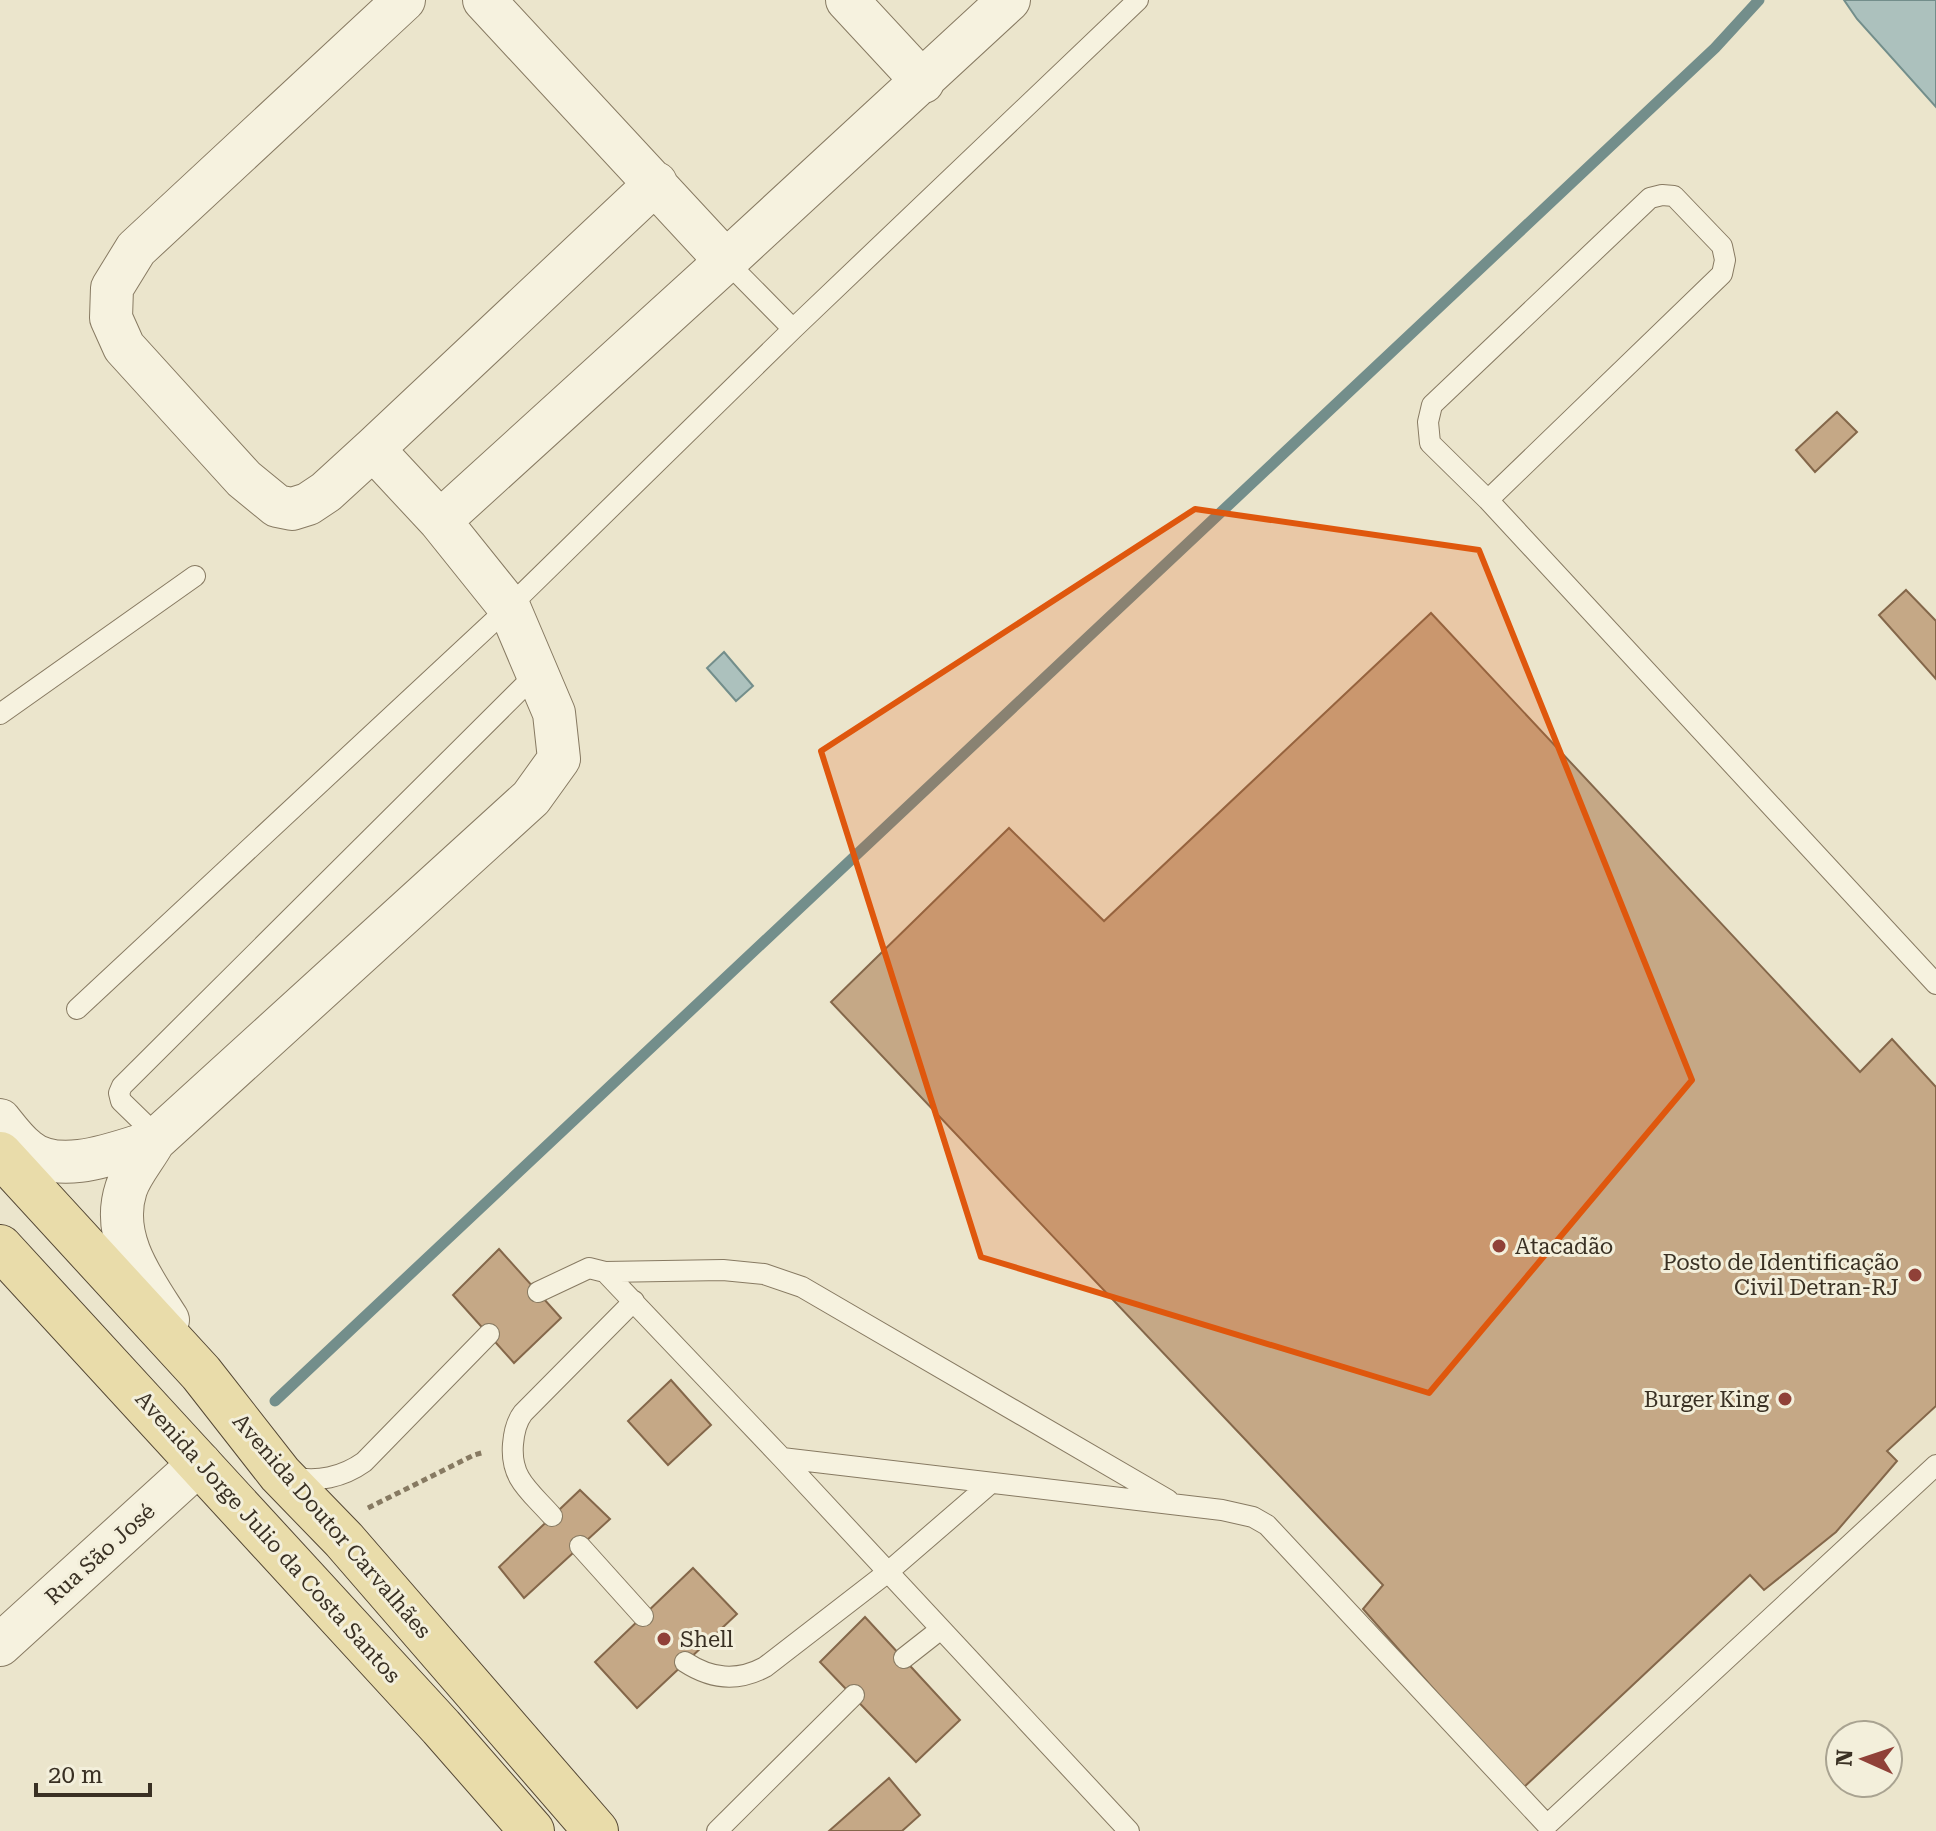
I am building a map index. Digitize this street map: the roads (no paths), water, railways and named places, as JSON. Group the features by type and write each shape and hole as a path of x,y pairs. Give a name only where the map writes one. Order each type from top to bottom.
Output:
{"main road":[{"name":"Avenida Doutor Carvalhães","path":"0,1154 201,1373 280,1474 344,1540 596,1831"},
{"name":"Avenida Jorge Julio da Costa Santos","path":"0,1247 431,1716 532,1831"}],"street":[{"path":"404,0 136,249 112,288 111,318 124,347 244,479 277,506 292,509 308,504 326,492 656,183"},
{"path":"484,0 726,261"},
{"path":"847,0 923,82"},
{"path":"440,521 923,82 1009,0"},
{"path":"201,1373 133,1263 123,1235 126,1189 156,1139 531,798 559,759 554,713 509,607 440,521 373,449"},
{"path":"0,1120 26,1149 40,1158 58,1163 108,1155 156,1139"},
{"name":"Rua São José","path":"0,1645 200,1463"}],"lane":[{"path":"77,1009 509,607 793,329 1138,0"},
{"path":"1488,500 1722,274 1725,260 1722,246 1674,196 1650,198 1432,405 1428,422 1430,443 1488,500 1936,984"},
{"path":"726,261 793,329"},
{"path":"0,714 195,576"},
{"path":"156,1139 121,1101 119,1093 122,1086 538,672"},
{"path":"538,1292 589,1268 605,1272 723,1270 764,1274 802,1287 1175,1504"},
{"path":"605,1272 1129,1831"},
{"path":"552,1516 516,1475 513,1444 516,1426 523,1413 634,1301"},
{"path":"280,1474 316,1479 330,1478 354,1469 489,1334"},
{"path":"782,1458 1175,1504 1253,1517 1267,1525 1547,1825 1936,1465"},
{"path":"685,1662 702,1673 714,1675 743,1675 757,1671 888,1572 991,1483"},
{"path":"580,1546 643,1616"},
{"path":"904,1658 941,1629"},
{"path":"717,1831 854,1695"}],"waterway":[{"path":"275,1401 1715,48 1759,0"}],"place":[{"name":"Atacadão","path":"1499,1246"},
{"name":"Posto de Identificação Civil Detran-RJ","path":"1915,1275"},
{"name":"Burger King","path":"1785,1399"},
{"name":"Shell","path":"664,1639"}]}
